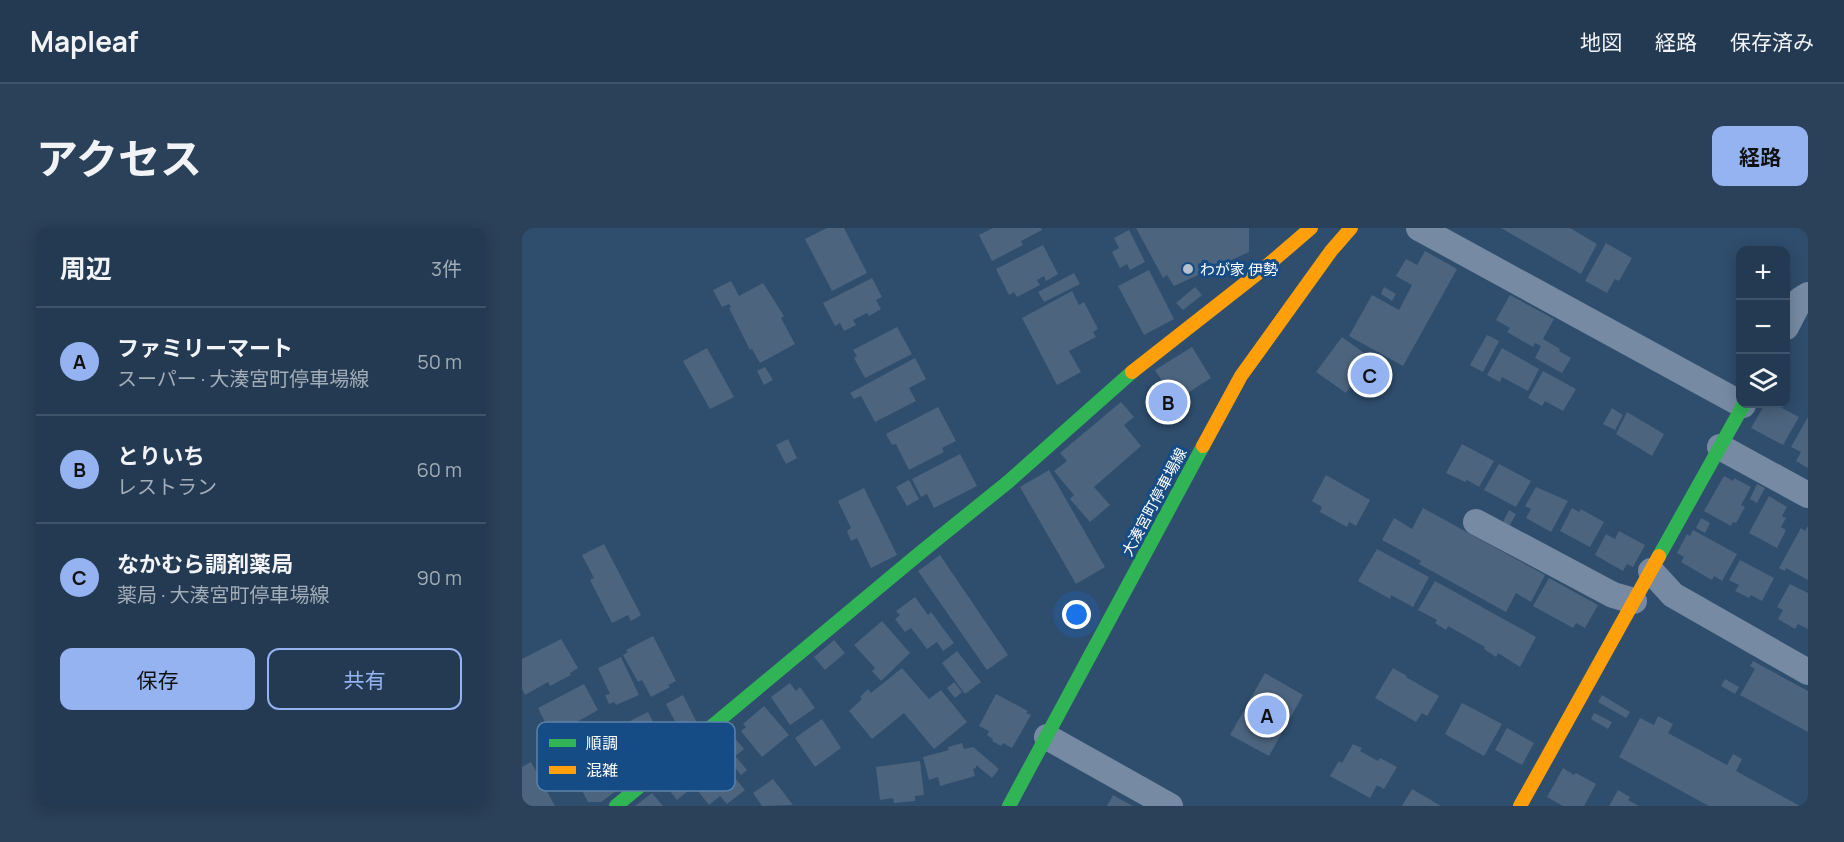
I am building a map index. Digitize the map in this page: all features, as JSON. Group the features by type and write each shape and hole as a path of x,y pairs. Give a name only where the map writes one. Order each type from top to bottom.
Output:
{"street":[{"path":"717,722 1008,482 1123,382 1138,366 1262,270 1311,228"},
{"name":"大湊宮町停車場線","path":"1009,806 1241,376 1325,239 1351,228"},
{"path":"1419,228 1736,400"},
{"path":"1790,318 1800,300 1808,295"},
{"path":"1520,806 1742,408"},
{"path":"1720,447 1808,495"},
{"path":"1476,522 1613,595 1634,601"},
{"path":"1651,572 1673,595 1808,672"},
{"path":"1047,737 1170,806"},
{"path":"616,806 634,791"}],"building":[{"path":"827,228 844,228 867,273 832,291 805,239"},
{"path":"993,228 1041,228 1042,230 1021,241 1023,245 992,261 979,235"},
{"name":"わが家 伊勢","path":"1136,228 1249,228 1249,252 1174,286 1167,275 1163,278"},
{"path":"1501,228 1570,228 1597,244 1581,274"},
{"path":"1129,230 1145,262 1130,270 1127,264 1120,268 1112,252 1119,248 1114,238"},
{"path":"1606,243 1632,258 1619,281 1615,279 1607,293 1585,281"},
{"path":"1043,245 1058,274 1046,281 1044,276 1037,280 1040,285 1017,297 1014,292 1009,295 996,269"},
{"path":"1425,251 1457,269 1403,366 1349,336 1372,295 1399,310 1412,285 1396,276 1406,259 1417,265"},
{"path":"1149,270 1174,319 1144,335 1118,286"},
{"path":"1074,273 1080,284 1044,302 1038,292"},
{"path":"872,278 882,297 876,300 881,309 869,316 867,313 853,320 856,325 844,331 840,323 835,326 823,303"},
{"path":"731,281 739,296 763,283 784,316 781,318 795,344 760,363 752,349 750,350 729,308 731,307 729,304 722,307 713,290"},
{"path":"1195,287 1202,295 1183,310 1176,303"},
{"path":"1384,287 1396,294 1392,301 1381,294"},
{"path":"1072,291 1079,305 1084,302 1098,329 1093,332 1096,337 1069,351 1081,372 1057,385 1022,318"},
{"path":"1510,295 1554,319 1543,339 1571,358 1562,373 1535,358 1541,346 1535,343 1533,347 1507,332 1510,328 1496,320"},
{"path":"897,327 912,354 865,378 854,358 857,356 853,350"},
{"path":"1487,335 1499,341 1483,372 1470,365"},
{"path":"1342,337 1371,358 1346,393 1316,372"},
{"path":"1192,347 1211,378 1181,397 1180,402 1176,403 1155,370"},
{"path":"707,348 734,397 710,409 683,361"},
{"path":"1502,348 1539,369 1528,391 1502,377 1500,382 1487,375"},
{"path":"915,358 926,379 909,388 916,401 875,422 861,396 854,399 850,393"},
{"path":"765,367 773,380 764,385 757,371"},
{"path":"1543,371 1576,389 1563,411 1545,401 1542,406 1528,398"},
{"path":"1121,402 1134,417 1124,425 1141,446 1094,487 1110,505 1090,522 1070,499 1074,495 1054,471 1067,461 1060,453"},
{"path":"938,407 956,441 942,448 944,452 909,470 896,444 892,445 886,434"},
{"path":"1612,408 1623,415 1615,430 1603,424"},
{"path":"1763,408 1782,408 1799,417 1783,445 1751,428"},
{"path":"1627,412 1664,434 1652,456 1616,434"},
{"path":"1808,417 1808,468 1796,461 1801,452 1791,447"},
{"path":"788,439 797,458 786,464 776,445"},
{"path":"1462,444 1494,461 1479,487 1446,473"},
{"path":"960,454 977,486 934,508 927,494 921,497 912,479"},
{"path":"1499,464 1531,481 1516,507 1484,490"},
{"path":"1049,470 1105,567 1076,584 1020,487"},
{"path":"1326,475 1370,500 1356,526 1349,522 1347,527 1320,512 1322,507 1312,501"},
{"path":"1724,476 1733,481 1734,478 1751,487 1741,505 1745,507 1736,523 1733,522 1731,526 1704,511"},
{"path":"909,480 919,499 907,506 896,487"},
{"path":"1757,484 1765,488 1757,503 1750,499"},
{"path":"1536,487 1568,501 1551,532 1526,518 1531,509 1525,506"},
{"path":"864,488 897,555 871,568 857,538 851,541 847,531 851,528 838,501"},
{"path":"1769,496 1787,507 1782,516 1786,518 1781,527 1786,530 1777,548 1749,533"},
{"path":"1423,508 1545,575 1531,602 1516,593 1506,612 1419,564 1421,561 1382,540 1394,518 1412,529"},
{"path":"1572,508 1579,512 1581,509 1604,522 1590,547 1560,531"},
{"path":"1509,510 1516,514 1510,525 1503,522"},
{"path":"1701,518 1710,523 1705,533 1696,528"},
{"path":"1808,526 1808,580 1786,568 1785,571 1779,568 1801,528 1805,531"},
{"path":"1693,530 1737,554 1722,581 1714,576 1712,580 1681,562 1684,557 1677,553 1687,534 1690,536"},
{"path":"1619,531 1645,545 1633,567 1627,564 1623,571 1595,555 1606,534 1615,539"},
{"path":"604,544 641,615 631,621 628,615 612,623 590,580 594,578 582,555"},
{"path":"1377,549 1429,577 1413,607 1391,595 1390,599 1358,581"},
{"path":"940,555 1008,655 987,670 918,571"},
{"path":"1740,560 1774,578 1762,601 1751,595 1749,598 1735,591 1739,585 1729,580"},
{"path":"1549,578 1598,605 1585,628 1576,623 1573,628 1533,606"},
{"path":"1435,581 1536,637 1520,667 1498,653 1496,657 1484,649 1485,647 1448,626 1446,630 1435,623 1437,620 1418,610"},
{"path":"1790,584 1808,593 1808,629 1798,624 1795,629 1778,619 1783,610 1777,607"},
{"path":"915,597 928,615 931,612 954,643 943,651 937,642 927,649 911,628 905,632 895,619 900,615 896,611"},
{"path":"882,621 910,653 881,681 872,671 875,668 854,645"},
{"path":"653,636 676,681 668,685 670,687 651,697 642,680 638,682 623,655 628,652 626,650"},
{"path":"561,639 578,668 570,673 571,675 550,686 548,682 525,695 522,689 522,659"},
{"path":"834,640 845,653 825,670 814,657"},
{"path":"957,651 981,682 965,694 942,663"},
{"path":"621,657 639,695 616,705 614,702 609,704 605,695 610,694 598,668"},
{"path":"1753,661 1808,691 1808,732 1740,695 1755,669 1750,666"},
{"path":"902,668 929,699 941,690 967,722 934,749 904,713 872,739 849,711 862,699 860,697 868,689 871,693"},
{"path":"1393,668 1439,696 1427,716 1422,713 1416,722 1375,698"},
{"path":"1265,673 1303,695 1269,756 1230,735"},
{"path":"1725,679 1739,687 1735,694 1721,686"},
{"path":"954,682 962,692 955,698 947,688"},
{"path":"790,683 796,691 800,687 815,708 790,725 771,697"},
{"path":"584,684 598,710 577,722 545,722 538,708"},
{"path":"996,694 1028,711 1026,713 1031,715 1012,748 992,741 993,739 987,735 989,731 979,726"},
{"path":"683,695 696,722 675,722 666,704"},
{"path":"1602,695 1630,712 1626,718 1598,702"},
{"path":"1462,703 1502,724 1484,756 1445,734"},
{"path":"764,706 789,735 762,757 741,731 746,727 743,724"},
{"path":"648,712 653,722 628,722"},
{"path":"1594,713 1612,722 1608,729 1591,719"},
{"path":"1658,716 1673,724 1668,733 1727,765 1733,754 1742,759 1736,771 1800,806 1709,806 1619,757 1640,718 1654,725"},
{"path":"822,719 841,748 815,767 795,738"},
{"path":"1507,728 1534,743 1522,765 1495,750"},
{"path":"735,738 744,749 735,756"},
{"path":"962,743 964,749 973,747 999,769 992,778 976,765 973,769 975,776 940,786 938,777 929,780 923,757 949,750 948,747"},
{"path":"1353,744 1362,748 1360,751 1378,761 1380,758 1397,767 1384,789 1377,785 1370,798 1330,776 1339,761 1342,763"},
{"path":"735,758 747,770 741,775 735,768"},
{"path":"920,761 924,795 915,796 915,801 894,803 893,798 880,800 876,767"},
{"path":"531,762 537,773 537,791 547,791 555,806 522,806 522,767"},
{"path":"1563,768 1596,784 1584,806 1563,806 1547,797"},
{"path":"735,778 745,790 727,804 720,796 709,805 698,791 735,791"},
{"path":"773,779 793,805 762,806 753,793"},
{"path":"1412,789 1441,806 1402,806"},
{"path":"1618,790 1630,797 1628,800 1639,806 1609,806"},
{"path":"582,791 616,791 601,802 588,802"},
{"path":"670,791 688,791 677,800"},
{"path":"652,793 663,806 635,806"},
{"path":"1113,795 1133,806 1107,806"}],"traffic: fast":[{"path":"717,722 1008,482 1132,372"},
{"path":"1659,556 1742,408"},
{"path":"1009,806 1203,446"},
{"path":"616,806 634,791"}],"traffic: slow":[{"path":"1132,372 1262,270 1311,228"},
{"path":"1203,446 1241,376 1331,251 1351,228"},
{"path":"1520,806 1659,556"}],"place":[{"name":"わが家 伊勢","path":"1188,269"},
{"name":"なかむら調剤薬局","path":"1370,375"},
{"name":"とりいち","path":"1168,402"},
{"name":"ファミリーマート","path":"1267,715"}]}
